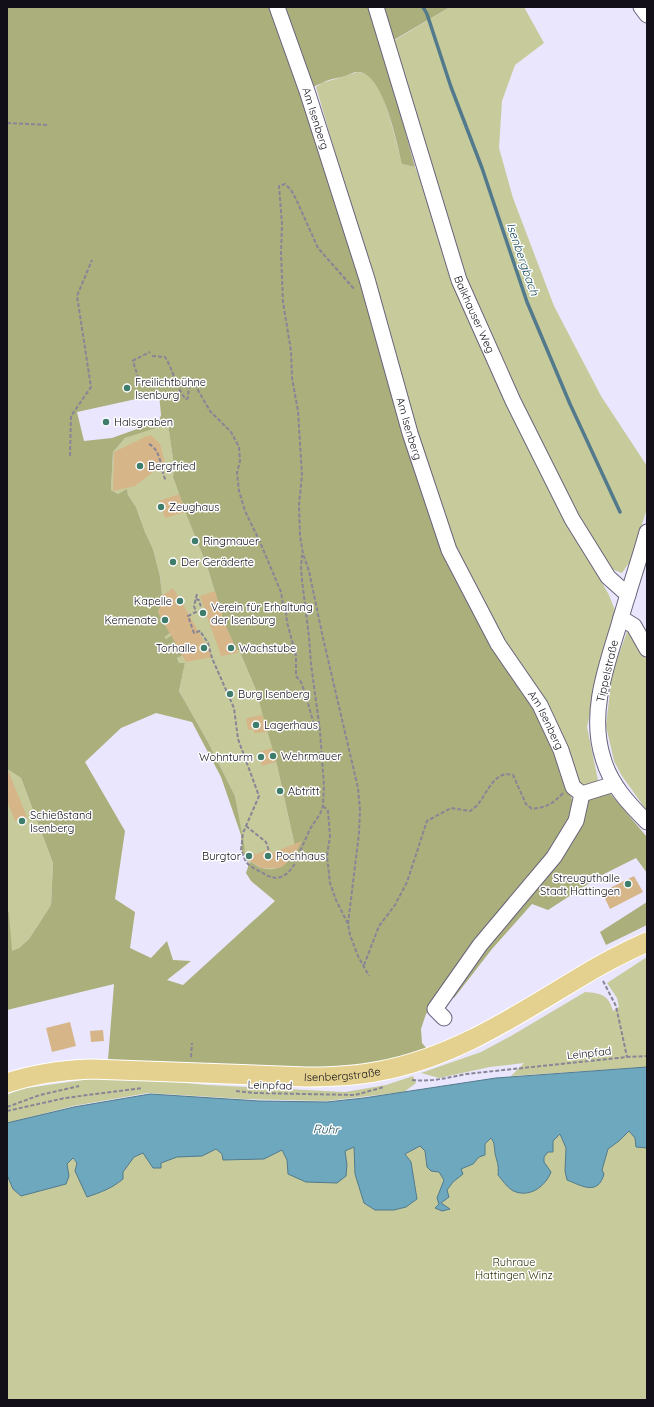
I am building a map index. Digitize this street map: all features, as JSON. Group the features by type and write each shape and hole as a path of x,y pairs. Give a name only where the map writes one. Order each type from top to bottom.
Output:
{"main road":[{"name":"Isenbergstraße","path":"7,1082 66,1070 91,1069 343,1077 380,1071 413,1063 445,1052 482,1035 517,1016 596,968 647,942"}],"street":[{"name":"Am Isenberg","path":"277,7 307,91 367,279 410,432 449,550 498,644 540,705 578,790"},
{"name":"Balkhauser Weg","path":"376,7 459,280 513,402 572,519 608,577 628,595"},
{"path":"641,7 647,16"},
{"name":"Tippelstraße","path":"646,537 605,670 599,700 597,728 603,760 614,784 629,804 647,822"},
{"path":"620,618 634,626 647,649"},
{"path":"444,1018 435,1009 480,945 554,857 576,821 578,790 614,784"}],"path":[{"path":"7,122 49,125"},
{"path":"197,594 194,606 196,612 188,616 194,633 200,631 208,643 211,657 234,708 238,739 259,796 250,820 243,833 241,850 246,862 250,866 268,876 276,878 281,877 288,873 294,865 310,829 320,814 323,806 324,786 320,731 301,568 303,554 299,513 302,481 301,460 298,411 292,378 291,350 283,302 281,266 282,224 279,186 284,184 291,190 318,248 359,294"},
{"path":"70,456 71,416 91,387 77,296 92,260"},
{"path":"134,386 140,384 133,361 150,352"},
{"path":"152,356 165,356 186,399 188,398 189,381 191,378 210,411 231,432 239,447 240,461 237,473 239,491 251,524 281,592 296,656 296,676 301,682 306,693 315,726 320,731"},
{"path":"149,444 156,450 166,481"},
{"path":"303,554 309,571 358,788 360,810 359,833 348,924"},
{"path":"196,599 199,600 202,611"},
{"path":"364,965 380,926 395,905 407,882 427,821 451,808 470,811 478,804 496,778 507,773 513,775 526,804 532,809 546,807 567,789 578,790"},
{"path":"323,806 328,812 330,836 327,856 330,883 336,900 348,924 350,935 369,976"},
{"path":"246,826 266,842 269,851"},
{"name":"Leinpfad","path":"596,968 616,1006 627,1057"},
{"name":"Leinpfad","path":"411,1080 442,1080 466,1074 647,1056"},
{"path":"7,1107 40,1095 84,1085"},
{"name":"Leinpfad","path":"233,1091 254,1093 355,1095 390,1086"},
{"path":"7,1111 65,1098 143,1088"}],"green space":[{"path":"7,7 450,7 382,47 415,167 402,164 392,126 381,95 374,83 366,75 354,72 328,80 302,91 446,553 558,752 559,772 569,787 572,800 608,791 647,837 647,873 636,858 602,875 548,910 532,904 492,949 454,998 443,990 426,1014 421,1029 422,1043 429,1051 386,1063 338,1068 229,1068 108,1060 114,984 7,1010 7,908 9,913 12,951 19,948 29,939 51,905 53,863 21,778 7,769","holes":["159,394 161,415 159,421 112,438 84,441 77,412","168,424 174,466 173,477 183,505 185,504 183,506 207,566 224,622 236,650 239,650 256,690 277,765 296,851 286,863 278,868 267,869 259,867 251,862 249,864 249,861 245,852 243,851 245,850 235,796 208,742 179,691 185,663 179,663 177,658 183,655 172,635 166,639 165,637 170,633 158,612 164,598 162,595 160,576 153,549 136,507 128,495 127,489 118,494 111,490 113,452 125,438","156,713 192,722 221,777 241,835 242,851 249,864 246,873 251,881 275,901 183,985 167,980 191,961 173,960 167,941 151,958 130,948 135,912 115,899 125,831 85,762 121,728"]},
{"path":"450,7 524,7 544,43 515,65 502,101 499,148 513,198 554,306 601,396 647,466 647,508 631,560 622,573 608,568 577,514 530,418 463,274 390,43"},
{"path":"358,72 372,78 382,95 402,164 415,167 566,520 609,595 616,613 600,669 587,727 598,780 589,786 579,783 500,643 454,551 413,432 383,316 316,87 322,83"},
{"path":"168,423 174,466 173,477 207,566 224,622 236,650 239,650 256,690 277,765 296,851 286,863 278,868 267,869 261,868 251,862 249,864 249,861 242,851 244,850 235,796 208,742 179,691 185,663 179,663 177,658 182,655 172,636 166,639 165,637 170,633 158,612 164,598 162,596 160,576 153,549 136,507 128,495 127,490 118,494 111,490 113,452 125,438"},
{"path":"628,629 647,660 647,811 622,776 614,761 606,726 612,673"},
{"name":"Schießstand Isenberg","path":"7,769 21,778 53,863 51,905 29,939 19,948 11,952 9,913 7,908"},
{"path":"647,902 647,925 606,945 600,932"},
{"path":"647,957 647,1067 511,1076 524,1063 490,1067 439,1078 421,1073 481,1052 585,992 600,994 607,998 613,1011 619,1007 617,998 607,983"},
{"path":"111,1076 208,1085 345,1092 386,1085 413,1076 416,1083 404,1092 326,1101 244,1099 148,1093 73,1106 7,1123 7,1095 20,1089"},
{"name":"Ruhraue Hattingen Winz","path":"608,1130 647,1131 647,1400 7,1400 7,1171 29,1166 69,1162 72,1158 76,1162 136,1156 143,1153 145,1155 256,1145"}],"water":[{"name":"Ruhr","path":"647,1067 647,1148 636,1147 635,1138 629,1131 608,1149 602,1170 604,1174 601,1181 598,1185 589,1188 567,1180 565,1171 566,1148 560,1134 553,1141 553,1152 548,1152 544,1157 544,1162 551,1172 549,1177 538,1189 528,1193 513,1191 498,1175 498,1166 494,1145 491,1138 485,1144 485,1155 479,1157 473,1164 461,1169 463,1174 453,1182 447,1190 449,1197 441,1203 450,1209 442,1211 435,1208 439,1204 437,1198 444,1180 439,1172 431,1171 427,1167 425,1151 420,1146 405,1154 411,1162 417,1199 406,1207 394,1210 375,1210 364,1203 355,1174 354,1147 345,1151 347,1165 346,1176 337,1183 306,1182 288,1174 287,1160 282,1150 264,1159 223,1160 222,1154 216,1149 202,1156 177,1157 161,1163 161,1168 153,1168 143,1153 134,1157 123,1172 123,1179 110,1188 87,1197 75,1171 77,1163 73,1158 67,1164 69,1176 66,1184 21,1196 13,1189 7,1175 7,1123 74,1107 150,1094 259,1101 327,1102 364,1098 496,1078"}],"building":[{"path":"151,435 160,444 165,463 135,486 113,491 114,452"},
{"path":"179,494 185,512 165,518 159,501"},
{"path":"173,588 213,657 186,662 158,612 164,598 162,596"},
{"path":"215,591 224,622 238,653 221,656 200,596"},
{"path":"262,715 267,732 254,733 254,729 248,730 246,718"},
{"path":"272,748 276,762 262,766 258,752"},
{"name":"Schießstand Isenberg","path":"7,768 27,817 15,821 7,801"},
{"path":"302,841 293,857 282,867 262,868 245,858 267,850 270,850 272,853"},
{"name":"Streuguthalle Stadt Hattingen","path":"634,876 643,892 610,909 602,892"},
{"path":"70,1022 76,1046 52,1052 46,1028"},
{"path":"103,1030 104,1041 91,1042 90,1031"}],"waterway":[{"name":"Isenbergbach","path":"423,7 427,14 451,87 482,168 527,302 570,404 620,512"}],"place":[{"name":"Freilichtbühne Isenburg","path":"127,388"},
{"name":"Halsgraben","path":"106,422"},
{"name":"Bergfried","path":"140,466"},
{"name":"Zeughaus","path":"161,507"},
{"name":"Ringmauer","path":"195,541"},
{"name":"Der Geräderte","path":"173,562"},
{"name":"Kapelle","path":"180,601"},
{"name":"Verein für Erhaltung der Isenburg","path":"203,613"},
{"name":"Kemenate","path":"165,620"},
{"name":"Torhalle","path":"204,648"},
{"name":"Wachstube","path":"231,648"},
{"name":"Burg Isenberg","path":"230,694"},
{"name":"Lagerhaus","path":"256,725"},
{"name":"Wehrmauer","path":"273,756"},
{"name":"Wohnturm","path":"261,757"},
{"name":"Abtritt","path":"280,791"},
{"name":"Schießstand Isenberg","path":"22,821"},
{"name":"Burgtor","path":"249,856"},
{"name":"Pochhaus","path":"268,856"},
{"name":"Streuguthalle Stadt Hattingen","path":"628,884"}]}
